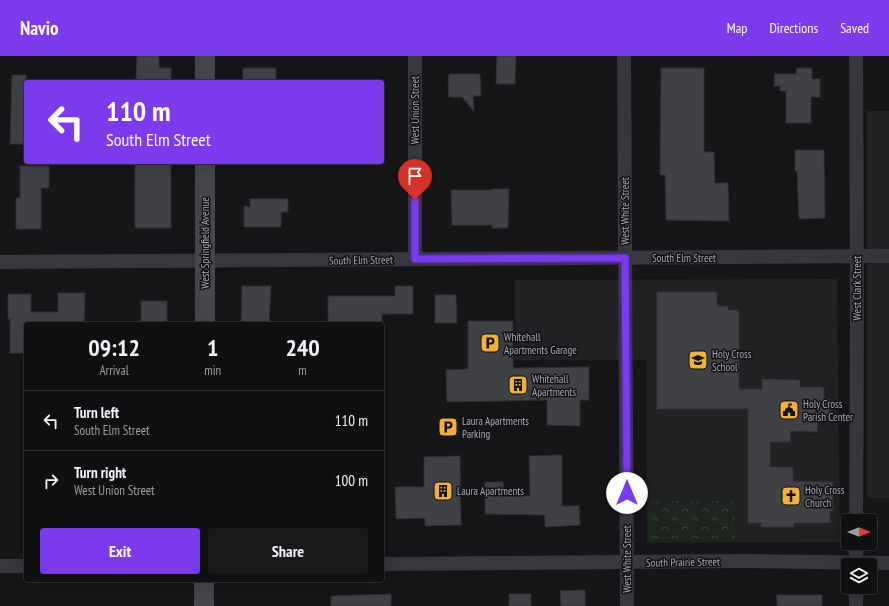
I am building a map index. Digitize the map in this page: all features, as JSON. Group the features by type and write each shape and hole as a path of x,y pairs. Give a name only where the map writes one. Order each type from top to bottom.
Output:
{"main road":[{"path":"205,56 205,80"},
{"name":"West Springfield Avenue","path":"205,164 205,322"},
{"path":"204,582 204,606"}],"street":[{"name":"West Union Street","path":"415,56 415,259"},
{"name":"West White Street","path":"624,56 628,606"},
{"name":"West Clark Street","path":"856,56 856,514"},
{"name":"South Elm Street","path":"0,262 889,256"},
{"name":"South Prairie Street","path":"384,564 742,561 841,564"},
{"name":"South Prairie Street","path":"877,563 889,563"},
{"path":"0,566 24,566"},
{"path":"856,594 856,606"}],"shaded area":[{"path":"867,111 889,111 889,498 867,498"},
{"name":"Holy Cross Church","path":"837,279 840,542 647,543 646,360 515,360 515,280"}],"green space":[{"path":"648,501 735,501 735,540 648,540"}],"building":[{"path":"137,56 159,56 159,68 171,68 171,80 136,80"},
{"path":"497,56 516,56 515,84 496,84"},
{"path":"243,68 276,68 276,80 243,80"},
{"path":"661,68 704,68 704,152 714,152 715,183 728,183 729,221 666,220 665,175 660,175"},
{"path":"797,68 812,68 812,79 820,79 820,97 811,97 811,123 786,123 786,91 780,91 780,86 774,86 775,74 796,74"},
{"path":"449,74 480,74 481,96 473,96 474,111 462,97 449,97"},
{"path":"12,75 26,75 26,80 24,80 24,144 10,144"},
{"path":"795,150 824,150 825,218 799,219 797,171 795,171"},
{"path":"135,164 171,164 171,228 135,228"},
{"path":"20,166 49,166 49,188 41,188 41,229 16,229 16,198 20,198"},
{"path":"509,189 508,228 492,228 492,225 452,225 451,190"},
{"path":"250,199 288,199 288,212 281,212 281,227 244,227 244,206 250,207"},
{"path":"242,286 271,286 269,322 241,322"},
{"path":"395,286 413,286 413,314 382,314 382,322 328,322 328,296 395,296"},
{"path":"657,292 717,292 717,306 728,306 728,310 739,310 739,389 762,389 762,379 800,380 800,387 824,387 824,399 830,399 830,421 818,420 817,432 791,431 790,442 770,442 770,467 793,467 793,481 833,482 833,511 830,511 830,523 794,523 794,527 761,527 761,523 748,523 748,409 657,409"},
{"path":"58,293 85,293 84,322 24,322 24,353 10,353 8,294 31,294 31,312 58,312"},
{"path":"435,295 456,295 457,323 435,323"},
{"path":"141,301 167,301 167,322 141,322"},
{"name":"Whitehall Apartments","path":"468,321 513,321 513,368 589,367 589,400 580,400 580,426 547,425 547,400 447,402 446,370 468,369"},
{"path":"562,455 562,506 579,506 580,525 545,527 545,515 485,514 485,482 503,482 504,496 530,496 529,456"},
{"name":"Laura Apartments","path":"460,456 461,525 425,526 425,518 396,519 395,487 424,487 424,457"},
{"path":"585,590 585,606 561,606 560,591"},
{"path":"391,594 391,606 331,606 331,596"},
{"path":"509,594 531,594 531,606 509,606"},
{"path":"777,595 822,595 822,606 777,606"}],"place":[{"name":"Whitehall Apartments Garage","path":"490,343"},
{"name":"Holy Cross School","path":"698,360"},
{"name":"Whitehall Apartments","path":"518,385"},
{"name":"Holy Cross Parish Center","path":"789,410"},
{"name":"Laura Apartments Parking","path":"448,427"},
{"name":"Laura Apartments","path":"443,491"},
{"name":"Holy Cross Church","path":"791,496"}],"route":[{"path":"415,200 415,259 488,260 625,258 627,493"}]}
